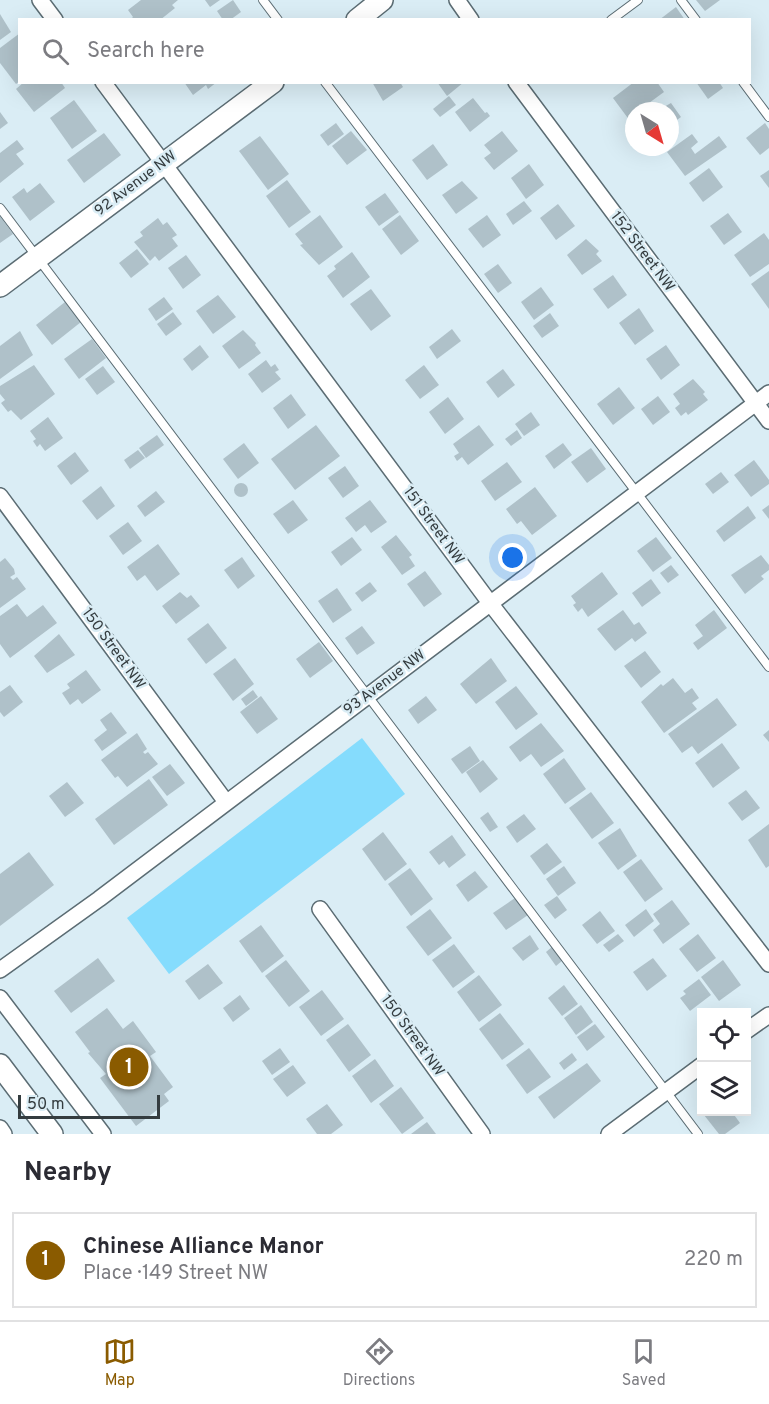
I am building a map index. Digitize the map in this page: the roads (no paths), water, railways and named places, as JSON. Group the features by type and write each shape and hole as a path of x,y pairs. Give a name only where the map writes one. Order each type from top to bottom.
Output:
{"street":[{"path":"40,0 54,18"},
{"path":"360,18 382,0"},
{"path":"457,0 470,18"},
{"name":"151 Street NW","path":"106,84 490,603 769,964"},
{"name":"92 Avenue NW","path":"0,286 270,84"},
{"name":"152 Street NW","path":"519,84 769,422"},
{"name":"93 Avenue NW","path":"0,970 99,899 769,393"},
{"name":"150 Street NW","path":"0,496 226,802"},
{"name":"150 Street NW","path":"320,909 482,1134"},
{"path":"0,998 103,1134"},
{"path":"751,1028 769,1015"},
{"path":"0,1065 52,1134"},
{"path":"609,1134 697,1069"},
{"path":"0,1128 4,1134"}],"lane":[{"path":"263,0 276,18"},
{"path":"614,18 638,0"},
{"path":"681,0 694,18"},
{"path":"327,84 769,667"},
{"path":"744,84 769,117"},
{"path":"0,208 698,1134"}],"place":[{"name":"Chinese Alliance Manor","path":"129,1067"}]}
